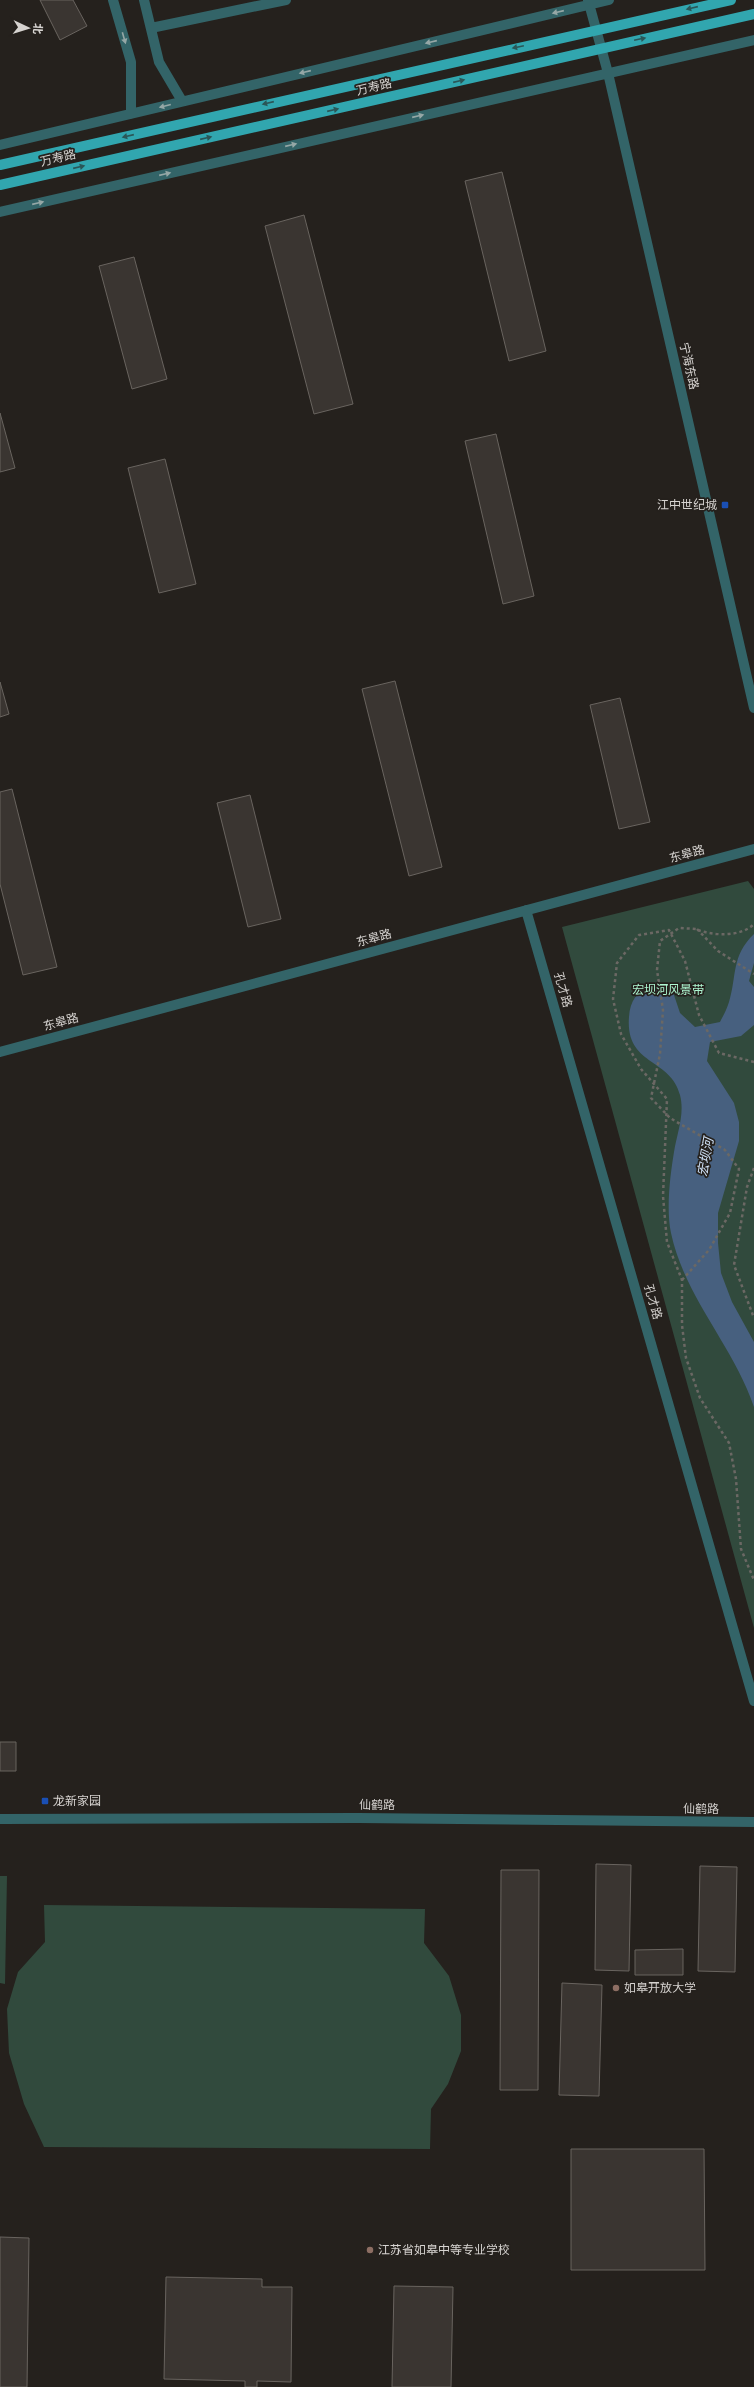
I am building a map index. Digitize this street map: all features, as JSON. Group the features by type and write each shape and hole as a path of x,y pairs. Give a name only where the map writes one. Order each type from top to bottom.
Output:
{"main road":[{"name":"万寿路","path":"0,165 731,0"},
{"name":"万寿路","path":"0,185 754,14"}],"street":[{"path":"113,0 131,62 131,114"},
{"path":"144,0 159,62 182,101"},
{"path":"151,28 286,0"},
{"path":"0,145 588,2 609,0"},
{"name":"宁海东路","path":"588,2 608,73 754,708"},
{"path":"0,212 754,40"},
{"name":"东皋路","path":"0,1052 754,849"},
{"name":"孔才路","path":"526,910 754,1700"},
{"name":"仙鹤路","path":"0,1819 366,1818 754,1822"}],"path":[{"path":"682,1280 709,1250 730,1213 739,1169 726,1150 670,1118 651,1098 660,1054 663,1018 657,970 660,941 679,928 698,929 713,935 748,930 754,924"},
{"path":"698,929 718,951 754,974"},
{"path":"754,1060 719,1053 699,1015 685,961 669,930 639,936 617,963 613,999 621,1034 641,1069 667,1099 663,1196 667,1242 682,1280 682,1325 686,1358 700,1398 729,1443 736,1479 741,1549 754,1580"},
{"path":"754,1168 747,1187 734,1265 754,1318"}],"green space":[{"name":"宏坝河风景带","path":"748,881 754,889 754,1628 562,927"},
{"path":"0,1876 7,1876 5,1984 0,1983"},
{"path":"44,1905 425,1909 424,1943 449,1976 461,2015 461,2051 448,2084 431,2109 430,2149 44,2147 24,2104 9,2053 7,2009 18,1972 45,1942"}],"water":[{"name":"宏坝河","path":"754,934 754,963 749,981 754,987 754,1025 741,1036 710,1042 707,1061 734,1103 739,1122 739,1141 718,1213 718,1243 721,1273 732,1302 754,1342 754,1407 745,1384 698,1300 678,1257 671,1233 669,1203 675,1145 682,1109 680,1095 675,1083 668,1074 641,1053 634,1045 630,1033 629,1017 631,1006 635,997 650,983 662,986 673,992 680,1013 695,1027 720,1022 729,1002 738,958 747,942"}],"building":[{"path":"40,0 73,0 87,26 60,40"},
{"path":"502,172 546,351 509,361 465,181"},
{"path":"304,215 353,404 314,414 265,226"},
{"path":"134,257 167,379 132,389 99,266"},
{"path":"0,413 15,468 0,472"},
{"path":"496,434 534,596 503,604 465,441"},
{"path":"165,459 196,584 159,593 128,468"},
{"path":"395,681 442,867 409,876 362,689"},
{"path":"0,682 9,714 0,717"},
{"path":"620,698 650,822 619,829 590,705"},
{"path":"12,789 57,967 23,975 0,884 0,792"},
{"path":"250,795 281,919 248,927 217,803"},
{"path":"0,1742 16,1742 16,1771 0,1771"},
{"path":"596,1864 631,1865 629,1971 595,1970"},
{"path":"700,1866 737,1867 735,1972 698,1971"},
{"path":"501,1870 539,1870 538,2090 500,2090"},
{"path":"683,1949 683,1975 635,1975 635,1950"},
{"path":"562,1983 602,1985 599,2096 559,2095"},
{"path":"571,2149 704,2149 705,2270 571,2270"},
{"path":"0,2237 29,2238 27,2387 0,2387"},
{"path":"166,2277 262,2279 262,2287 292,2287 291,2382 257,2381 257,2387 245,2387 245,2381 164,2379"},
{"path":"394,2286 453,2287 451,2387 392,2387"}],"place":[{"name":"江中世纪城","path":"725,505"},
{"name":"龙新家园","path":"45,1801"},
{"name":"如皋开放大学","path":"616,1988"},
{"name":"江苏省如皋中等专业学校","path":"370,2250"}]}
